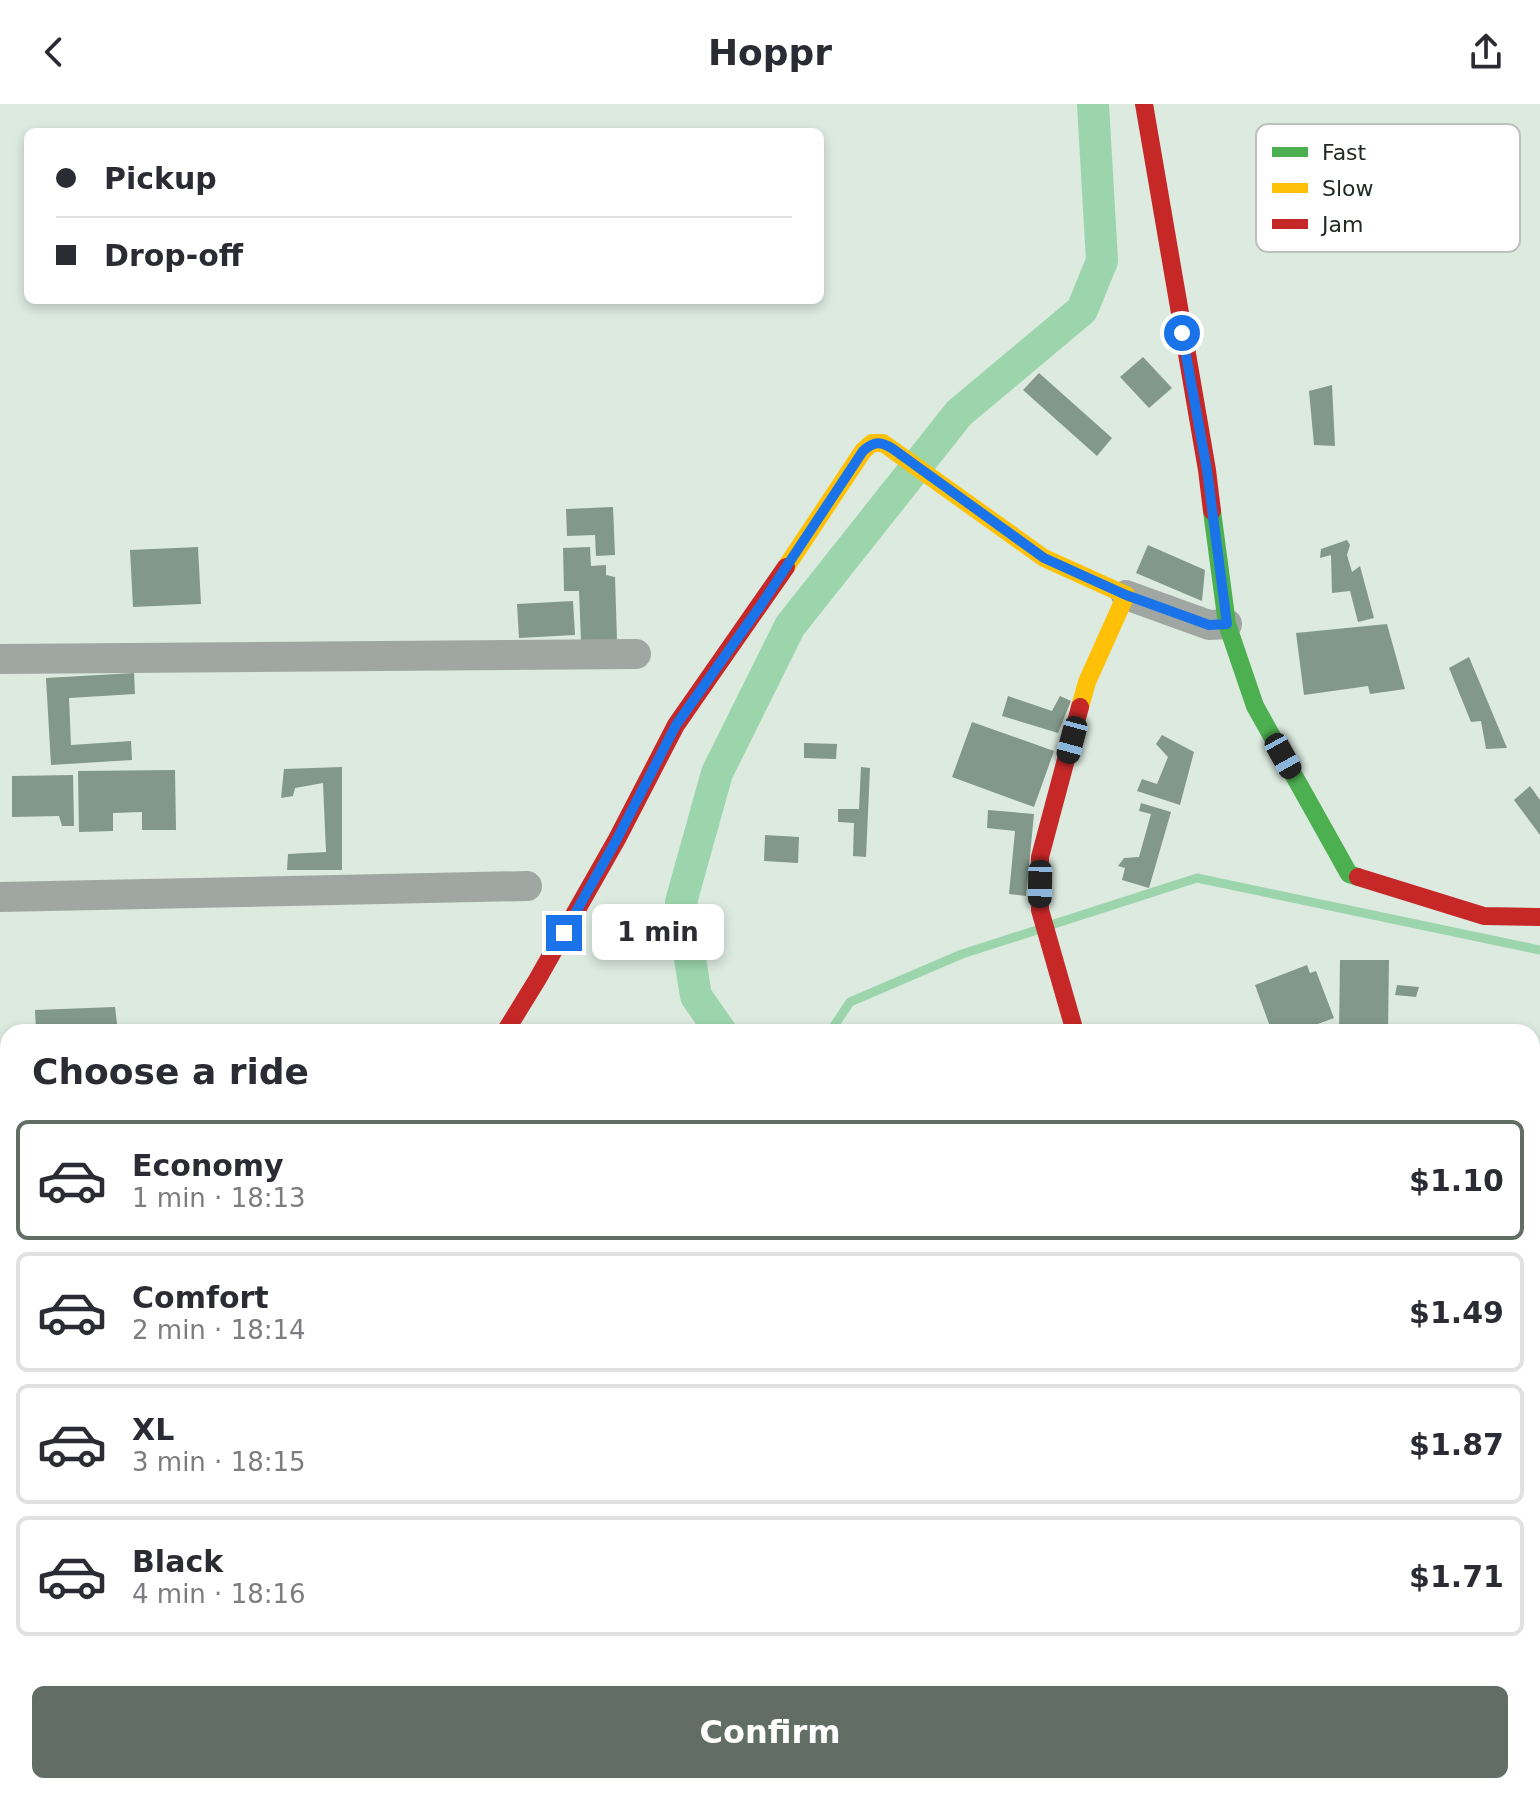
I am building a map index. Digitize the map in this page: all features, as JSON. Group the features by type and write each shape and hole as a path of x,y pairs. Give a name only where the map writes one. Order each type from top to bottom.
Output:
{"street":[{"path":"1144,104 1207,470 1227,624 1255,706 1349,874 1484,916 1540,917"},
{"path":"510,1024 617,839 676,725 761,605 863,451 872,443 883,443 893,449 1044,558 1126,595 1209,625 1227,624"},
{"path":"1073,1024 1040,910 1040,857 1087,682 1126,595"},
{"path":"0,659 636,654"},
{"path":"0,897 527,886"}],"building":[{"path":"1143,357 1172,388 1149,408 1120,377"},
{"path":"1039,373 1112,438 1097,456 1023,390"},
{"path":"1332,385 1335,446 1314,445 1309,391"},
{"path":"613,507 615,555 596,556 595,535 567,536 566,509"},
{"path":"1347,540 1352,572 1360,566 1374,618 1358,622 1350,591 1332,593 1331,555 1320,558 1321,549"},
{"path":"1148,545 1205,570 1202,601 1136,573"},
{"path":"198,547 201,604 133,607 130,550"},
{"path":"590,547 591,566 606,565 606,575 615,577 617,641 581,641 579,591 564,591 563,548"},
{"path":"573,601 575,635 519,638 517,604"},
{"path":"1387,624 1405,689 1370,694 1368,686 1304,695 1296,633"},
{"path":"1469,657 1507,748 1486,749 1481,721 1471,722 1449,668"},
{"path":"134,673 135,694 69,698 71,745 131,741 132,760 51,765 46,678"},
{"path":"1008,696 1052,711 1060,696 1071,701 1058,733 1002,716"},
{"path":"972,722 1054,751 1034,807 952,777"},
{"path":"1162,735 1194,752 1180,805 1137,791 1142,779 1157,784 1168,757 1156,744"},
{"path":"804,743 837,744 836,759 804,758"},
{"path":"342,767 342,870 287,870 288,854 326,852 323,783 295,788 293,796 281,798 284,769"},
{"path":"861,767 870,768 866,857 853,856 854,823 838,822 838,809 859,809"},
{"path":"175,770 176,830 142,830 142,812 113,813 113,831 79,832 78,771"},
{"path":"73,775 74,826 62,826 59,816 12,817 12,776"},
{"path":"1530,786 1540,800 1540,835 1514,800"},
{"path":"1141,803 1171,812 1149,888 1122,880 1125,868 1118,866 1124,858 1139,857 1151,814 1139,811"},
{"path":"988,810 1034,814 1026,896 1009,894 1015,831 987,828"},
{"path":"765,835 799,837 798,863 764,861"},
{"path":"1340,960 1389,960 1388,1024 1339,1024"},
{"path":"1307,965 1310,973 1316,971 1334,1018 1318,1024 1269,1024 1255,985"},
{"path":"1397,985 1419,987 1416,997 1395,995"},
{"path":"115,1007 117,1024 36,1024 35,1010"}],"waterway":[{"path":"715,1024 696,996 681,902 717,773 790,626 959,413 1082,310 1102,261 1093,104"},
{"path":"1054,924 1197,878 1540,950"},
{"path":"835,1024 850,1002 962,954 1037,930"}],"traffic: fast":[{"path":"1212,511 1227,624 1255,706 1349,874 1358,877"}],"traffic: slow":[{"path":"786,567 863,451 872,443 883,443 1044,558 1126,595 1087,682 1080,707"}],"traffic: jam":[{"path":"1144,104 1212,511"},
{"path":"510,1024 617,839 676,725 786,567"},
{"path":"1073,1024 1040,910 1040,857 1080,707"},
{"path":"1358,877 1484,916 1540,917"}],"route":[{"path":"564,933 676,725 761,605 863,451 872,443 883,443 893,449 1044,558 1126,595 1209,625 1227,624 1207,470 1182,333"}]}
